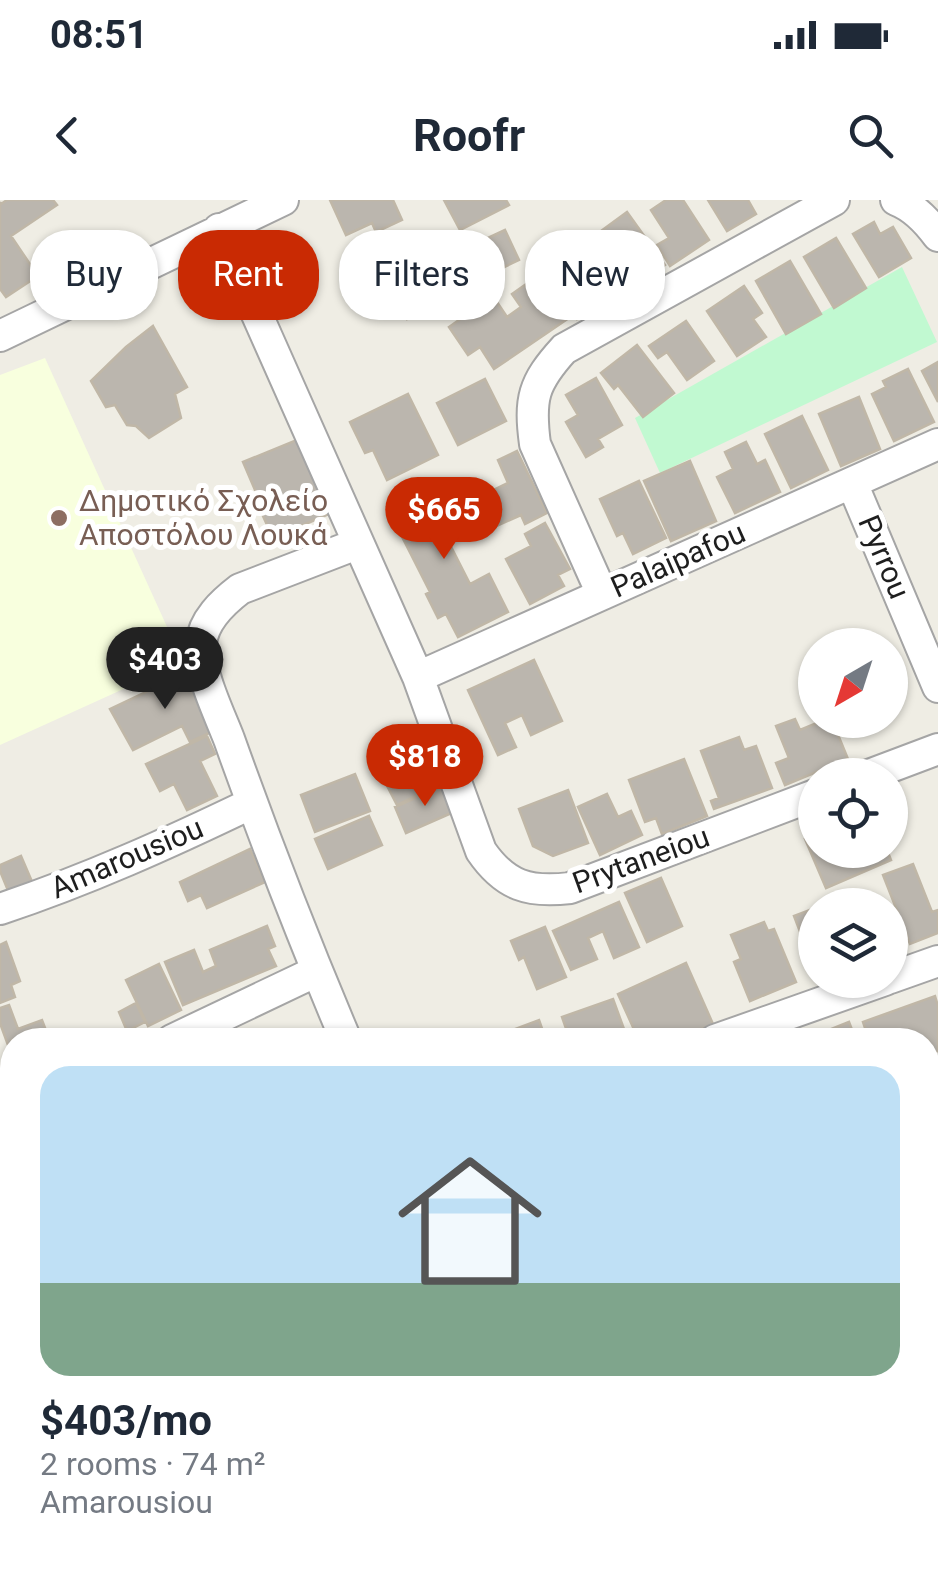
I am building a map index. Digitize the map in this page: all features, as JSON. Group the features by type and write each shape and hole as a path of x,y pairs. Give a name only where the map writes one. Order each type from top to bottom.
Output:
{"street":[{"path":"0,336 283,200"},
{"path":"602,594 535,444 531,417 535,391 549,366 564,349 834,200"},
{"path":"896,200 929,222 938,236"},
{"name":"Prytaneiou","path":"219,229 418,677 481,851 491,866 533,890 570,888 798,802"},
{"name":"Palaipafou","path":"418,677 938,444"},
{"name":"Pyrrou","path":"852,484 925,617 938,686"},
{"path":"341,1028 252,803 207,679 201,644 205,628 224,601 240,588 358,544"},
{"path":"908,760 938,749"},
{"name":"Amarousiou","path":"0,909 132,860 252,803"},
{"path":"908,972 938,962"},
{"path":"197,1028 317,971"},
{"path":"749,1028 834,998"}],"shaded area":[{"name":"Δημοτικό Σχολείο Αποστόλου Λουκά","path":"45,358 183,662 0,745 0,375"}],"green space":[{"path":"902,267 937,342 660,473 635,418"}],"building":[{"path":"7,200 53,200 57,205 11,236 30,264 30,281 6,297 0,289 1,204"},
{"path":"330,200 393,200 402,220 380,230 375,230 372,223 357,230 344,230"},
{"path":"444,200 506,200 509,205 460,230"},
{"path":"666,200 683,200 709,240 670,266 665,258 665,240 669,238 651,210"},
{"path":"708,200 748,200 756,214 727,231"},
{"path":"627,212 640,230 602,230"},
{"path":"874,222 880,234 893,227 911,258 879,277 853,234"},
{"path":"505,230 519,260 505,267"},
{"path":"836,238 866,288 834,308 804,257"},
{"path":"790,261 821,314 786,334 756,281"},
{"path":"525,285 525,320 566,320 494,369 480,347 468,355 449,327 459,320 505,320 505,314 507,317 521,307 512,294"},
{"path":"744,286 762,313 753,319 766,337 737,356 707,311"},
{"path":"686,321 714,361 687,380 667,352 658,358 649,346"},
{"path":"153,326 187,387 175,394 181,418 149,438 136,426 127,425 115,405 106,407 91,381"},
{"path":"637,345 674,393 643,417 618,385 614,389 601,373"},
{"path":"938,362 938,402 922,371"},
{"path":"908,369 934,422 894,441 872,394 886,387 883,381"},
{"path":"596,378 622,425 598,439 603,447 586,457 566,422 578,415 566,395"},
{"path":"485,379 506,421 458,445 437,403"},
{"path":"408,394 438,455 387,480 373,450 365,453 350,422"},
{"path":"859,397 880,449 841,466 819,414"},
{"path":"802,416 828,470 791,488 765,434"},
{"path":"299,439 331,513 273,538 243,462"},
{"path":"746,442 757,464 765,460 780,492 735,513 717,477 733,469 725,452"},
{"path":"517,451 547,513 525,524 521,515 494,527 479,497 508,483 498,460"},
{"path":"690,461 716,521 671,541 644,481"},
{"path":"439,481 457,517 440,525 470,584 489,574 508,612 458,637 446,614 438,618 426,594 430,592 387,507"},
{"path":"639,481 666,538 633,554 623,533 617,536 600,499"},
{"path":"545,523 570,569 558,575 564,586 530,604 506,559 531,546 525,534"},
{"path":"534,660 562,721 531,735 522,715 505,723 516,747 498,755 468,690"},
{"path":"187,667 216,730 190,742 182,726 133,750 110,709 163,684 161,680"},
{"path":"795,719 798,738 839,738 848,758 798,758 798,780 785,785 776,763 789,758 776,726"},
{"path":"207,736 215,754 200,761 217,796 187,810 174,784 160,791 146,764"},
{"path":"739,737 744,750 756,746 772,788 714,809 711,801 719,798 701,751"},
{"path":"427,742 446,781 397,805 377,766"},
{"path":"684,759 707,816 662,834 656,818 645,822 629,780"},
{"path":"355,774 370,811 315,832 301,795"},
{"path":"444,785 456,811 406,833 395,807"},
{"path":"568,790 588,843 553,856 533,846 519,809"},
{"path":"607,794 618,817 631,811 642,835 600,855 578,807"},
{"path":"369,816 382,845 328,869 315,839"},
{"path":"250,849 265,882 207,908 201,895 188,901 180,882"},
{"path":"21,856 33,884 9,893 0,865"},
{"path":"913,864 932,912 938,910 938,933 910,944 908,888 888,888 883,875"},
{"path":"817,868 872,868 826,888"},
{"path":"661,878 682,926 647,942 625,893"},
{"path":"619,902 639,947 614,958 603,931 588,938 597,959 571,970 553,931"},
{"path":"764,922 768,931 774,929 796,982 750,1001 734,962 741,959 731,935"},
{"path":"267,926 275,946 268,949 276,966 183,1005 165,962 194,950 203,972 216,966 210,950"},
{"path":"545,927 566,977 537,989 524,957 519,960 511,941"},
{"path":"6,942 20,981 11,985 15,997 0,1003 0,945"},
{"path":"686,963 713,1024 704,1028 633,1028 618,994"},
{"path":"159,964 181,1010 148,1026 126,980"},
{"path":"935,996 938,1006 938,1028 865,1028 863,1022"},
{"path":"613,999 624,1028 566,1028 562,1017"},
{"path":"136,1003 145,1022 126,1028 119,1012"},
{"path":"9,1005 18,1028 2,1028 0,1008"},
{"path":"42,1020 45,1028 21,1028"},
{"path":"539,1020 542,1028 518,1028"}],"place":[{"name":"Δημοτικό Σχολείο Αποστόλου Λουκά","path":"59,518"}]}
